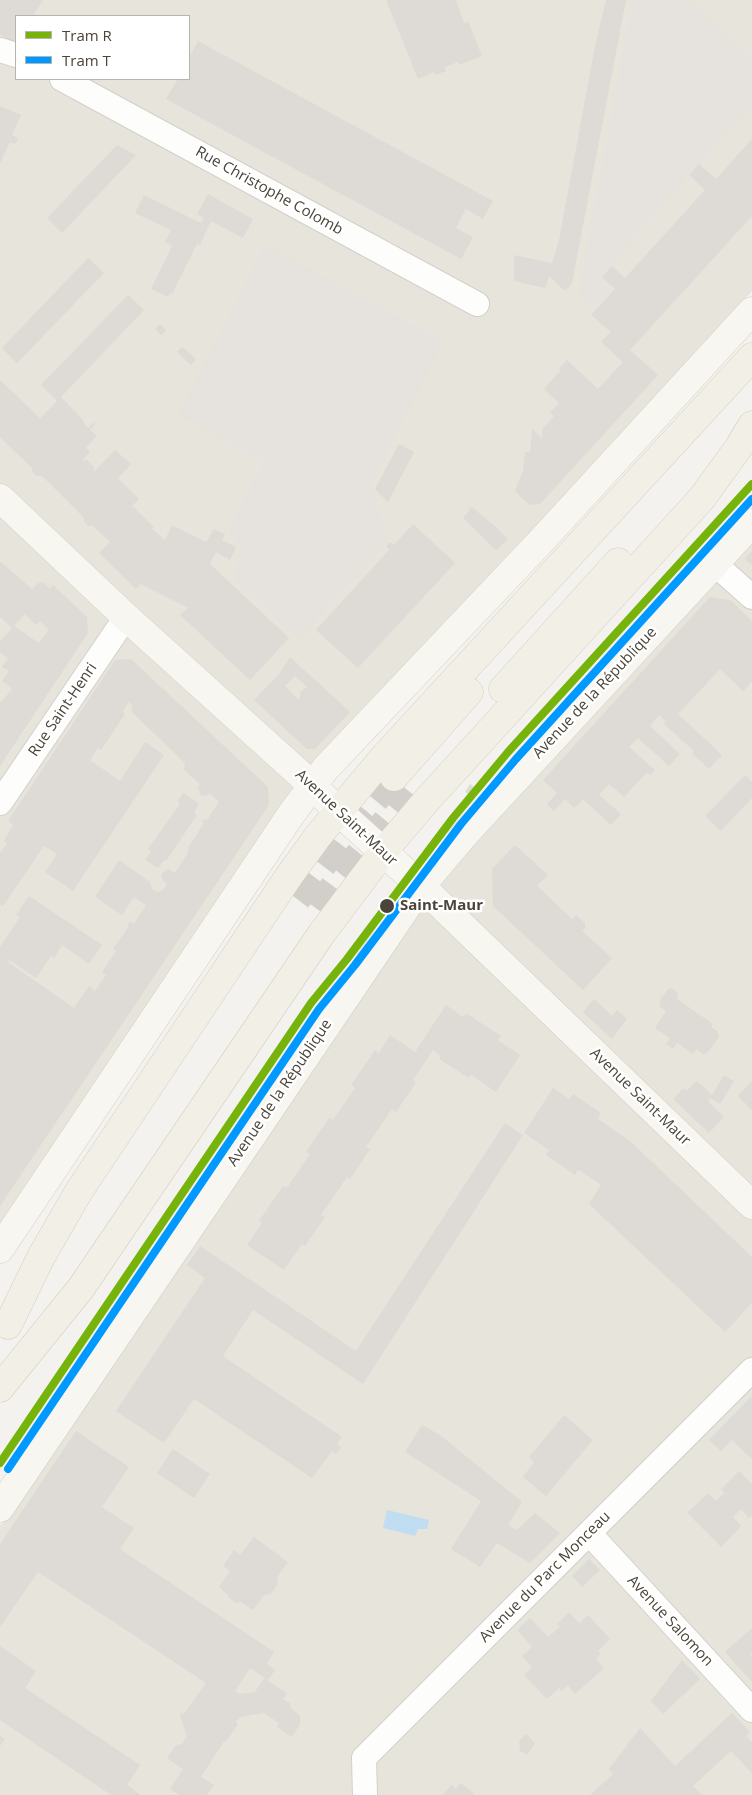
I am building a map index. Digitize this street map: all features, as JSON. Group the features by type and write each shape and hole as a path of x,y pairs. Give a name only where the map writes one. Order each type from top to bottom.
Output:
{"main road":[{"path":"4,1331 41,1257 79,1191 300,860 338,811 390,751 752,356"},
{"path":"752,383 488,671 402,785 549,637 752,417"},
{"path":"0,1388 81,1288 322,934 383,852 427,800 702,498 752,426"},
{"path":"0,1377 307,904 4,1331"}],"street":[{"path":"0,50 15,55"},
{"name":"Rue Christophe Colomb","path":"64,80 476,304"},
{"path":"0,1249 312,785 543,539 752,310"},
{"name":"Avenue Saint-Maur","path":"0,498 126,617 421,886 752,1205"},
{"name":"Avenue de la République","path":"0,1508 421,886 477,822 752,523"},
{"path":"715,564 752,597"},
{"name":"Rue Saint-Henri","path":"0,803 126,617"},
{"name":"Avenue du Parc Monceau","path":"365,1795 364,1758 752,1370"},
{"name":"Avenue Salomon","path":"589,1533 752,1710"}],"shaded area":[{"path":"0,0 752,0 752,291 298,788 0,1230"},
{"path":"632,0 688,0 752,58 752,103 611,263 601,277 612,289 593,310 578,296"},
{"path":"266,245 444,342 370,484 388,540 299,639 234,578 241,546 228,531 264,461 177,415"},
{"path":"752,542 752,1795 0,1795 0,1526 438,882"}],"water":[{"path":"387,1510 429,1520 427,1529 418,1529 415,1536 383,1528"}],"building":[{"path":"0,0 43,0 34,15 15,15 15,44 0,34"},
{"path":"386,0 456,0 464,23 468,21 482,56 459,65 458,62 445,67 446,71 435,75 434,72 418,79"},
{"path":"606,0 626,0 572,283 565,291 549,276 545,288 514,281 514,255 552,263 559,240 595,46"},
{"path":"198,41 493,201 483,219 466,209 456,228 473,237 461,259 166,99 177,80 190,80 190,56"},
{"path":"0,106 21,115 12,135 18,138 15,144 10,142 0,164"},
{"path":"752,139 752,216 630,350 658,375 540,504 531,505 526,502 515,491 523,471 525,452 530,452 532,429 542,438 543,426 546,426 554,416 550,413 559,403 544,389 561,370 559,368 567,360 598,389 623,362 601,342 611,332 591,315 615,289 602,277 612,266 625,278 705,190 689,175 699,164 716,179"},
{"path":"117,145 136,155 62,233 47,218"},
{"path":"208,194 253,219 243,238 211,221 200,245 197,244 172,294 170,293 168,297 151,289 172,246 165,242 171,230 135,213 144,195 201,223 204,218 197,214"},
{"path":"88,258 104,273 17,363 2,348"},
{"path":"128,295 144,310 61,397 84,421 88,428 94,422 95,424 90,430 97,436 86,448 90,452 82,461 87,460 94,467 94,472 115,450 131,464 118,478 139,499 132,506 154,527 152,529 165,540 172,525 206,542 214,529 225,534 222,540 236,547 230,560 216,552 210,564 289,638 250,680 180,615 188,608 141,584 136,589 99,553 110,542 93,526 89,526 84,522 84,518 42,476 36,476 32,468 0,437 0,380 40,418 57,401 41,385"},
{"path":"160,324 166,331 161,335 155,329"},
{"path":"182,347 196,359 191,365 177,352"},
{"path":"399,444 414,452 388,502 375,489"},
{"path":"472,507 508,539 496,550 463,518"},
{"path":"413,524 455,563 358,668 316,630 389,550 386,547 390,542 394,545"},
{"path":"752,551 752,565 745,559"},
{"path":"0,563 32,589 38,583 43,582 50,589 53,585 87,617 88,633 0,766 0,701 2,702 12,688 2,681 9,671 2,667 8,658 0,652 0,641 12,628 0,617","holes":["25,614 36,625 40,621 48,629 39,643 14,626"]},
{"path":"710,597 730,600 752,621 752,682 743,691 720,669 678,714 722,755 709,769 692,753 694,751 663,723 666,721 659,715 650,726 680,754 669,766 638,738 629,747 655,770 651,775 647,772 624,797 609,784 599,795 621,814 611,825 583,799 574,808 565,799 554,811 547,804 557,793 543,780"},
{"path":"290,657 350,712 315,749 307,749 254,700 280,673","holes":["295,676 307,687 301,691 299,700 285,686"]},
{"path":"131,659 268,787 269,805 0,1206 0,947 20,917 16,915 29,896 102,945 89,964 62,945 54,958 51,956 36,978 9,960 8,962 74,1008 89,986 95,991 106,975 102,972 116,951 113,949 129,926 127,925 130,921 134,924 146,905 134,897 122,915 95,897 119,860 150,882 152,889 157,892 163,890 167,884 164,882 161,874 168,869 175,873 204,823 202,822 204,819 207,820 219,802 210,793 205,796 200,795 198,787 200,784 184,770 185,763 132,712 132,705 129,702 122,712 125,714 101,750 98,748 90,760 120,781 145,742 164,755 73,891 45,872 57,854 44,846 3,906 0,904 0,853 7,843 4,841 13,825 8,821 115,660"},
{"path":"745,775 752,782 752,798 721,831 705,816"},
{"path":"470,784 477,789 471,796 465,792"},
{"path":"183,793 199,804 194,813 197,815 166,861 164,860 158,868 145,860 151,851 148,849 180,804 177,802"},
{"path":"515,845 548,875 537,886 572,919 576,915 585,923 585,928 582,931 612,958 583,990 493,906 492,869"},
{"path":"671,988 678,993 677,999 713,1024 711,1027 717,1031 719,1037 708,1052 704,1054 696,1049 693,1054 677,1043 673,1049 666,1044 670,1038 655,1028 666,1011 660,1007 660,1000 668,989"},
{"path":"594,999 612,1016 617,1010 627,1019 612,1039 583,1012"},
{"path":"446,1005 463,1017 466,1013 501,1036 498,1040 520,1055 496,1092 471,1075 469,1078 439,1059 441,1056 433,1050 413,1080 416,1083 396,1112 392,1109 366,1147 370,1149 350,1179 347,1177 321,1215 325,1217 305,1246 302,1244 284,1270 247,1245 262,1223 259,1221 283,1186 287,1188 310,1154 306,1152 329,1118 333,1120 355,1088 351,1085 375,1050 379,1053 390,1035 415,1052"},
{"path":"724,1075 734,1081 720,1104 710,1098 708,1101 724,1117 709,1133 673,1099 684,1088 686,1091 697,1081 712,1095"},
{"path":"752,1081 752,1110 738,1096"},
{"path":"553,1088 569,1099 573,1094 601,1113 598,1119 630,1141 752,1257 752,1303 725,1332 589,1204 601,1185 578,1169 575,1175 546,1155 549,1150 524,1133"},
{"path":"505,1123 523,1135 363,1384 253,1310 223,1356 342,1437 337,1443 341,1447 336,1454 332,1451 312,1478 194,1399 164,1443 116,1411 205,1278 187,1265 200,1246 356,1351"},
{"path":"752,1396 752,1459 732,1440 721,1451 709,1440"},
{"path":"564,1415 593,1440 546,1496 523,1477 534,1462 529,1457"},
{"path":"422,1425 440,1435 522,1502 508,1525 517,1530 535,1513 560,1533 530,1563 497,1543 480,1567 451,1549 481,1501 405,1452"},
{"path":"76,1431 129,1467 102,1507 134,1528 120,1549 274,1652 267,1664 275,1670 268,1680 250,1668 235,1691 240,1694 255,1692 264,1678 287,1693 283,1699 291,1704 290,1707 300,1716 300,1724 292,1737 277,1727 279,1723 264,1713 240,1717 236,1722 238,1724 225,1743 224,1741 201,1777 214,1785 207,1795 179,1795 170,1789 183,1769 167,1758 176,1745 182,1744 187,1736 180,1716 181,1713 184,1714 206,1683 38,1572 0,1627 0,1544"},
{"path":"173,1449 210,1474 194,1498 157,1473"},
{"path":"739,1471 752,1484 752,1516 749,1518 741,1509 733,1517 741,1526 721,1547 687,1513 708,1493 716,1501 724,1493 721,1489"},
{"path":"254,1537 288,1562 277,1577 278,1584 271,1594 264,1595 253,1610 241,1602 236,1603 219,1587 230,1571 223,1566 234,1550 240,1555"},
{"path":"589,1559 600,1570 582,1587 572,1576"},
{"path":"569,1612 579,1623 588,1615 610,1639 598,1651 601,1654 596,1659 604,1668 575,1694 568,1685 562,1691 559,1688 547,1699 524,1675 532,1667 522,1656 532,1647 517,1630 530,1618 548,1637 560,1627 557,1624"},
{"path":"752,1628 752,1653 750,1654 752,1656 752,1682 725,1652"},
{"path":"0,1646 36,1671 25,1688 140,1765 127,1785 141,1795 111,1795 0,1720"},
{"path":"682,1660 700,1679 663,1714 651,1701"},
{"path":"732,1713 750,1732 746,1736 752,1742 752,1773 731,1751 693,1786 702,1795 590,1795 613,1774 609,1769 640,1728 675,1766"},
{"path":"526,1734 535,1743 527,1755 520,1751 519,1742"},
{"path":"0,1736 5,1739 0,1746"},
{"path":"460,1783 474,1793 473,1795 443,1795 451,1785 456,1789"}],"tunnel":[{"path":"297,899 340,842 394,777"},
{"path":"317,909 410,792"}],"tram line":[{"name":"R","path":"0,1463 311,1003 347,959 453,818 508,752 752,484"},
{"name":"T","path":"8,1469 319,1009 355,965 461,824 516,759 752,499"}],"place":[{"name":"Saint-Maur","path":"387,906"}]}
